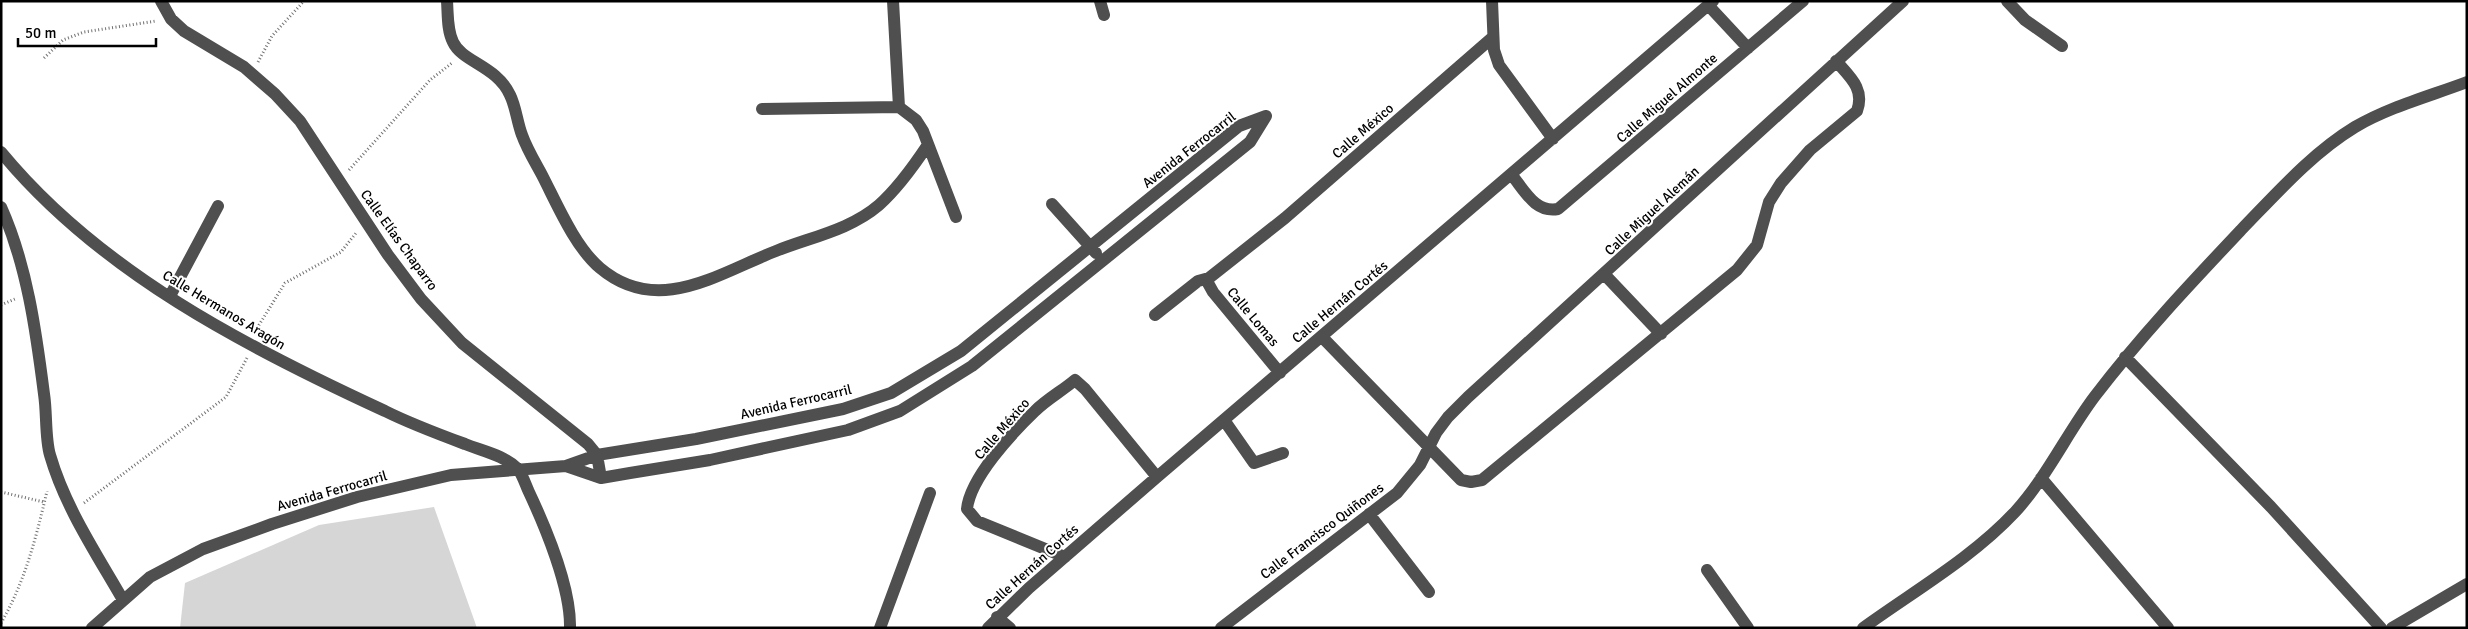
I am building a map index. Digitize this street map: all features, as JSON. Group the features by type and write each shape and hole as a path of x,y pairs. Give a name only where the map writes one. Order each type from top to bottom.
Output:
{"street":[{"path":"161,1 171,19"},
{"path":"447,1 449,32 454,45 464,54 485,66 501,81 510,94 527,148 576,238 598,268 623,284 652,290 692,286 726,274 776,251 824,236 852,222 879,205 907,175 927,146"},
{"path":"893,1 899,106"},
{"path":"1100,1 1104,15"},
{"path":"1492,1 1493,37 1499,66 1553,139"},
{"name":"Calle Miguel Almonte","path":"1511,174 1537,207 1548,211 1558,209 1568,203 1803,1"},
{"name":"Calle Miguel Alemán","path":"1428,447 1448,416 1468,397 1903,1"},
{"path":"2006,1 2031,24 2062,46"},
{"path":"1710,3 1748,48"},
{"name":"Calle Hernán Cortés","path":"988,628 1157,477 1710,3"},
{"name":"Calle Elías Chaparro","path":"171,19 184,31 252,73 275,94 300,121 365,221 422,298 462,343 573,431 598,455"},
{"name":"Calle México","path":"1155,315 1198,281 1209,278 1267,234 1493,37"},
{"path":"1322,337 1461,480 1471,482 1482,480 1661,334 1737,270 1749,257 1757,245 1769,202 1780,183 1810,150 1857,111 1860,102 1857,84 1836,61"},
{"path":"1863,628 1968,553 2016,511 2041,478 2082,413 2125,357 2229,244 2322,150 2356,126 2394,109 2467,82"},
{"path":"762,108 899,106 916,120 923,130 927,146 956,217"},
{"name":"Avenida Ferrocarril","path":"92,628 150,577 203,549 272,524 357,497 451,475 566,466 598,455 696,439 843,409 891,393 916,380 961,351 1240,126 1266,116 1250,142 972,366 900,411 848,430 710,460 601,478 566,466"},
{"name":"Calle Hermanos Aragón","path":"1,152 32,189 106,251 170,296 253,348 407,422 500,456 518,469"},
{"path":"1052,204 1102,260"},
{"path":"170,296 218,206"},
{"path":"1,207 15,237 35,332 48,419 49,453 71,512 123,600"},
{"path":"1604,275 1661,334"},
{"name":"Calle Lomas","path":"1209,278 1208,283 1213,292 1280,373"},
{"path":"2125,357 2271,507 2381,628"},
{"path":"916,380 926,396"},
{"name":"Calle México","path":"1066,557 977,521 968,509 968,500 979,479 1005,445 1036,411 1075,380 1085,389 1157,477"},
{"path":"1224,420 1254,463 1284,453"},
{"name":"Calle Francisco Quiñones","path":"1221,628 1397,493 1420,465 1428,447"},
{"path":"598,455 601,478"},
{"path":"518,469 562,577 567,599 570,628"},
{"path":"2041,478 2168,628"},
{"path":"880,628 930,493"},
{"path":"1369,514 1429,592"},
{"path":"1707,570 1748,628"},
{"path":"2392,628 2465,589"},
{"path":"997,618 1010,628"}],"path":[{"path":"252,73 272,36 304,1"},
{"path":"44,58 63,40 84,32 171,19"},
{"path":"339,181 430,80 464,54"},
{"path":"71,512 226,397 253,348 259,325 285,283 341,252 365,221"},
{"path":"1,623 16,597 35,545 47,482"},
{"path":"1,492 44,502"}],"shaded area":[{"path":"434,507 477,628 180,628 185,583 319,525"}]}
